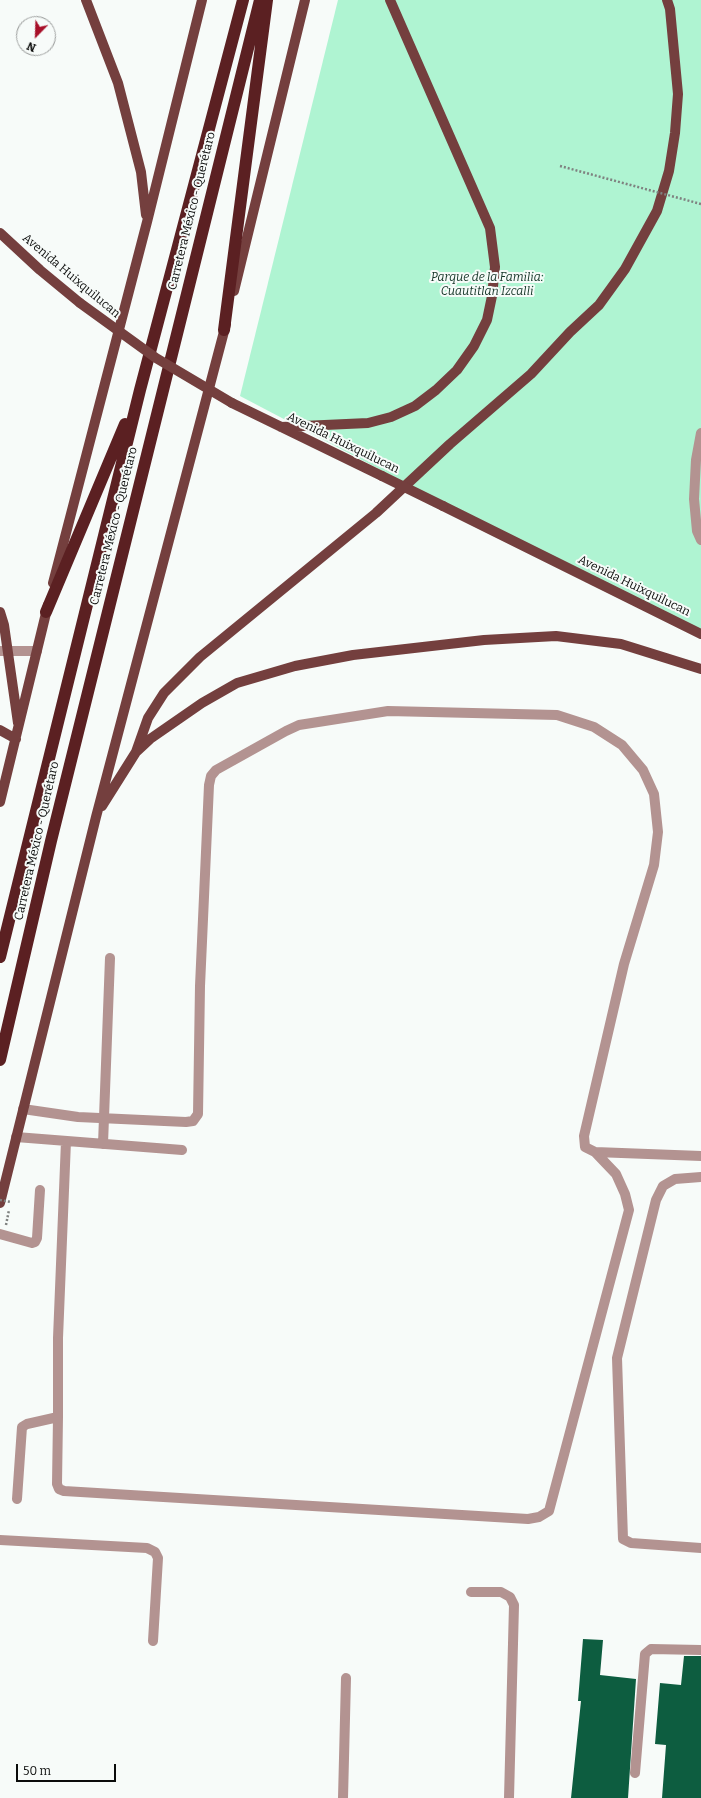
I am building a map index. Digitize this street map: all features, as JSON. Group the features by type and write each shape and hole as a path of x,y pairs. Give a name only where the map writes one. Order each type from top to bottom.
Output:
{"highway":[{"name":"Carretera México - Querétaro","path":"0,957 140,390 243,0"},
{"name":"Carretera México - Querétaro","path":"0,1060 51,841 260,0"},
{"path":"224,330 267,0"},
{"path":"46,612 140,390"}],"main road":[{"path":"86,0 118,83 141,172 147,222"},
{"path":"0,802 46,612 147,222 202,0"},
{"path":"0,1204 96,816 224,330 305,0"},
{"path":"281,427 368,423 391,417 415,406 436,390 457,370 474,346 487,320 492,296 495,267 490,228 390,0"},
{"path":"96,816 136,752 148,718 169,688 200,658 376,513 450,444 531,374 570,332 599,305 625,270 657,211 669,170 675,133 678,94 670,10 667,0"},
{"name":"Avenida Huixquilucan","path":"0,233 40,270 80,303 156,358 232,403 701,634"},
{"path":"0,612 4,624 4,651 18,728"},
{"path":"136,752 150,739 202,703 237,684 295,666 353,655 484,640 556,636 621,644 701,668"},
{"path":"0,730 16,739"}],"street":[{"path":"701,433 696,460 694,499 697,530 701,540"},
{"path":"4,651 37,651"},
{"path":"24,1109 78,1117 186,1122 193,1121 198,1114 200,986 209,785 211,776 216,770 286,731 307,724 388,711 557,716 594,726 622,745 642,770 654,794 658,832 654,865 624,964 584,1136 586,1147 595,1152 616,1174 625,1194 629,1210 549,1511 539,1517 528,1519 64,1491 58,1489 58,1338 66,1141"},
{"path":"103,1144 110,958"},
{"path":"16,1137 182,1150"},
{"path":"595,1152 701,1156"},
{"path":"701,1177 675,1179 663,1186 656,1200 617,1358 622,1539 631,1543 701,1548"},
{"path":"0,1234 32,1243 35,1242 37,1238 40,1190"},
{"path":"17,1499 22,1427 27,1424 58,1417"},
{"path":"0,1540 147,1548 155,1552 158,1558 153,1641"},
{"path":"471,1592 500,1592 510,1596 514,1605 509,1798"},
{"path":"635,1773 645,1654 651,1649 701,1650"},
{"path":"343,1798 346,1678"}],"path":[{"path":"560,166 701,204"},
{"path":"0,1200 11,1202"}],"green space":[{"name":"Parque de la Familia: Cuautitlan Izcalli","path":"338,0 701,0 701,638 240,396"}],"building":[{"path":"583,1639 603,1640 600,1675 636,1679 628,1798 571,1798 581,1701 578,1701"},
{"path":"684,1656 701,1656 701,1798 662,1798 666,1745 655,1744 660,1683 681,1685"}]}
